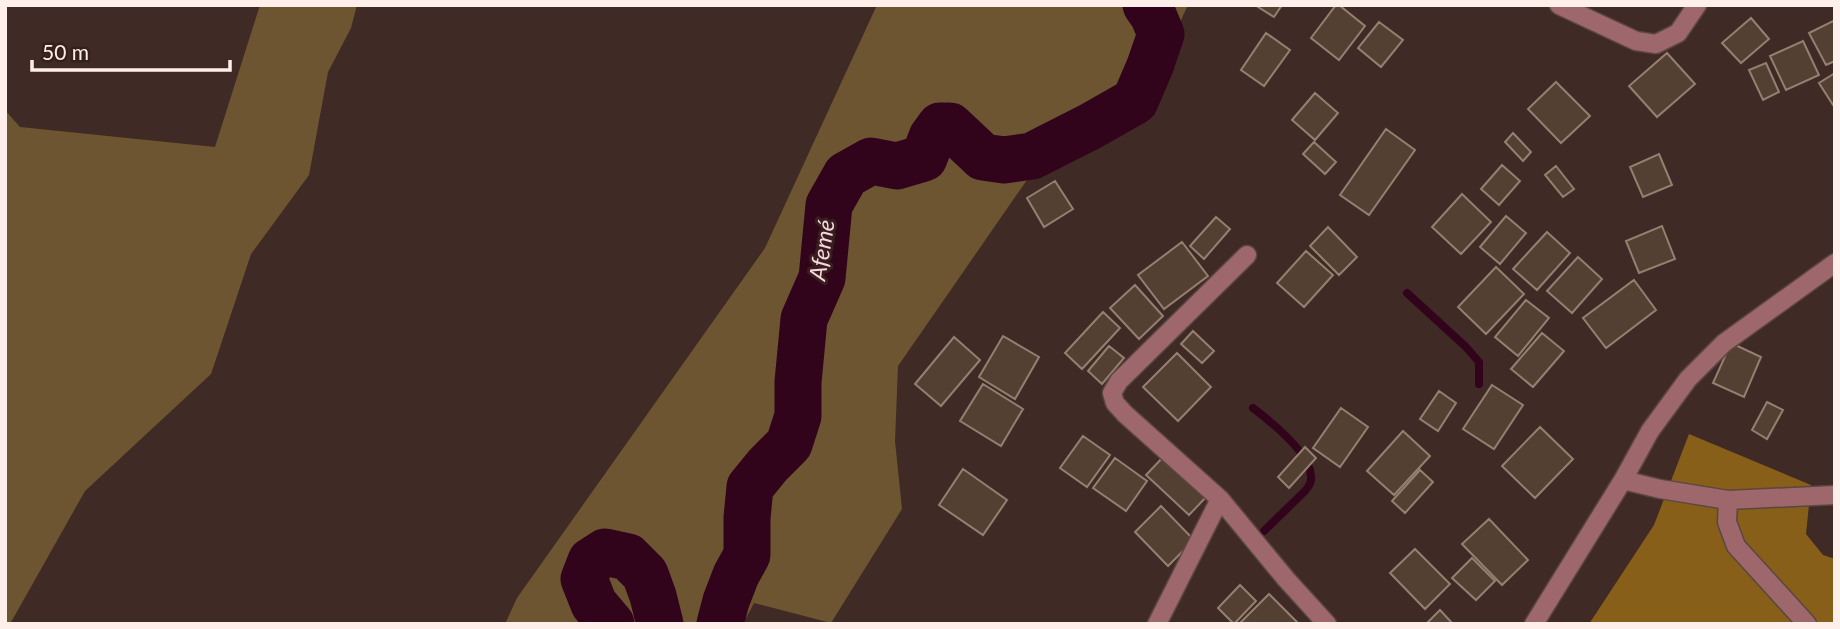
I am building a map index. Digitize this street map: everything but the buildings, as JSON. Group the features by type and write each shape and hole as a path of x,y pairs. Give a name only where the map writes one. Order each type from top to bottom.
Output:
{"street":[{"path":"1559,5 1636,41 1656,44 1678,33 1698,5"},
{"path":"1247,255 1119,381 1112,393 1115,403 1125,414 1220,499 1327,624"},
{"path":"1534,624 1623,480 1650,431 1688,379 1724,343 1835,263"},
{"path":"1623,480 1728,500 1835,495"},
{"path":"1157,624 1220,499"},
{"path":"1728,500 1727,522 1736,546 1807,624"}],"shaded area":[{"path":"260,5 357,5 351,28 328,72 309,175 251,254 211,374 85,491 10,624 5,624 5,110 20,127 215,147"},
{"path":"877,5 1188,5 1133,123 1038,164 898,366 895,441 902,509 831,623 754,603 743,624 505,624 517,598 765,248"},
{"path":"1689,434 1811,485 1806,534 1823,555 1835,559 1835,624 1589,624 1654,525"}],"waterway":[{"name":"Afemé","path":"720,624 736,575 747,555 750,487 789,444 798,416 804,319 822,278 829,205 846,175 871,161 897,166 924,158 932,137 940,126 950,126 983,157 1004,160 1032,156 1091,126 1135,101 1161,34 1146,5"},
{"path":"1407,293 1479,362 1479,384"},
{"path":"1253,408 1297,448 1309,467 1311,476 1305,491 1264,531"},
{"name":"Afemé","path":"611,624 594,604 584,579 591,561 605,552 628,557 645,574 660,624"}]}
